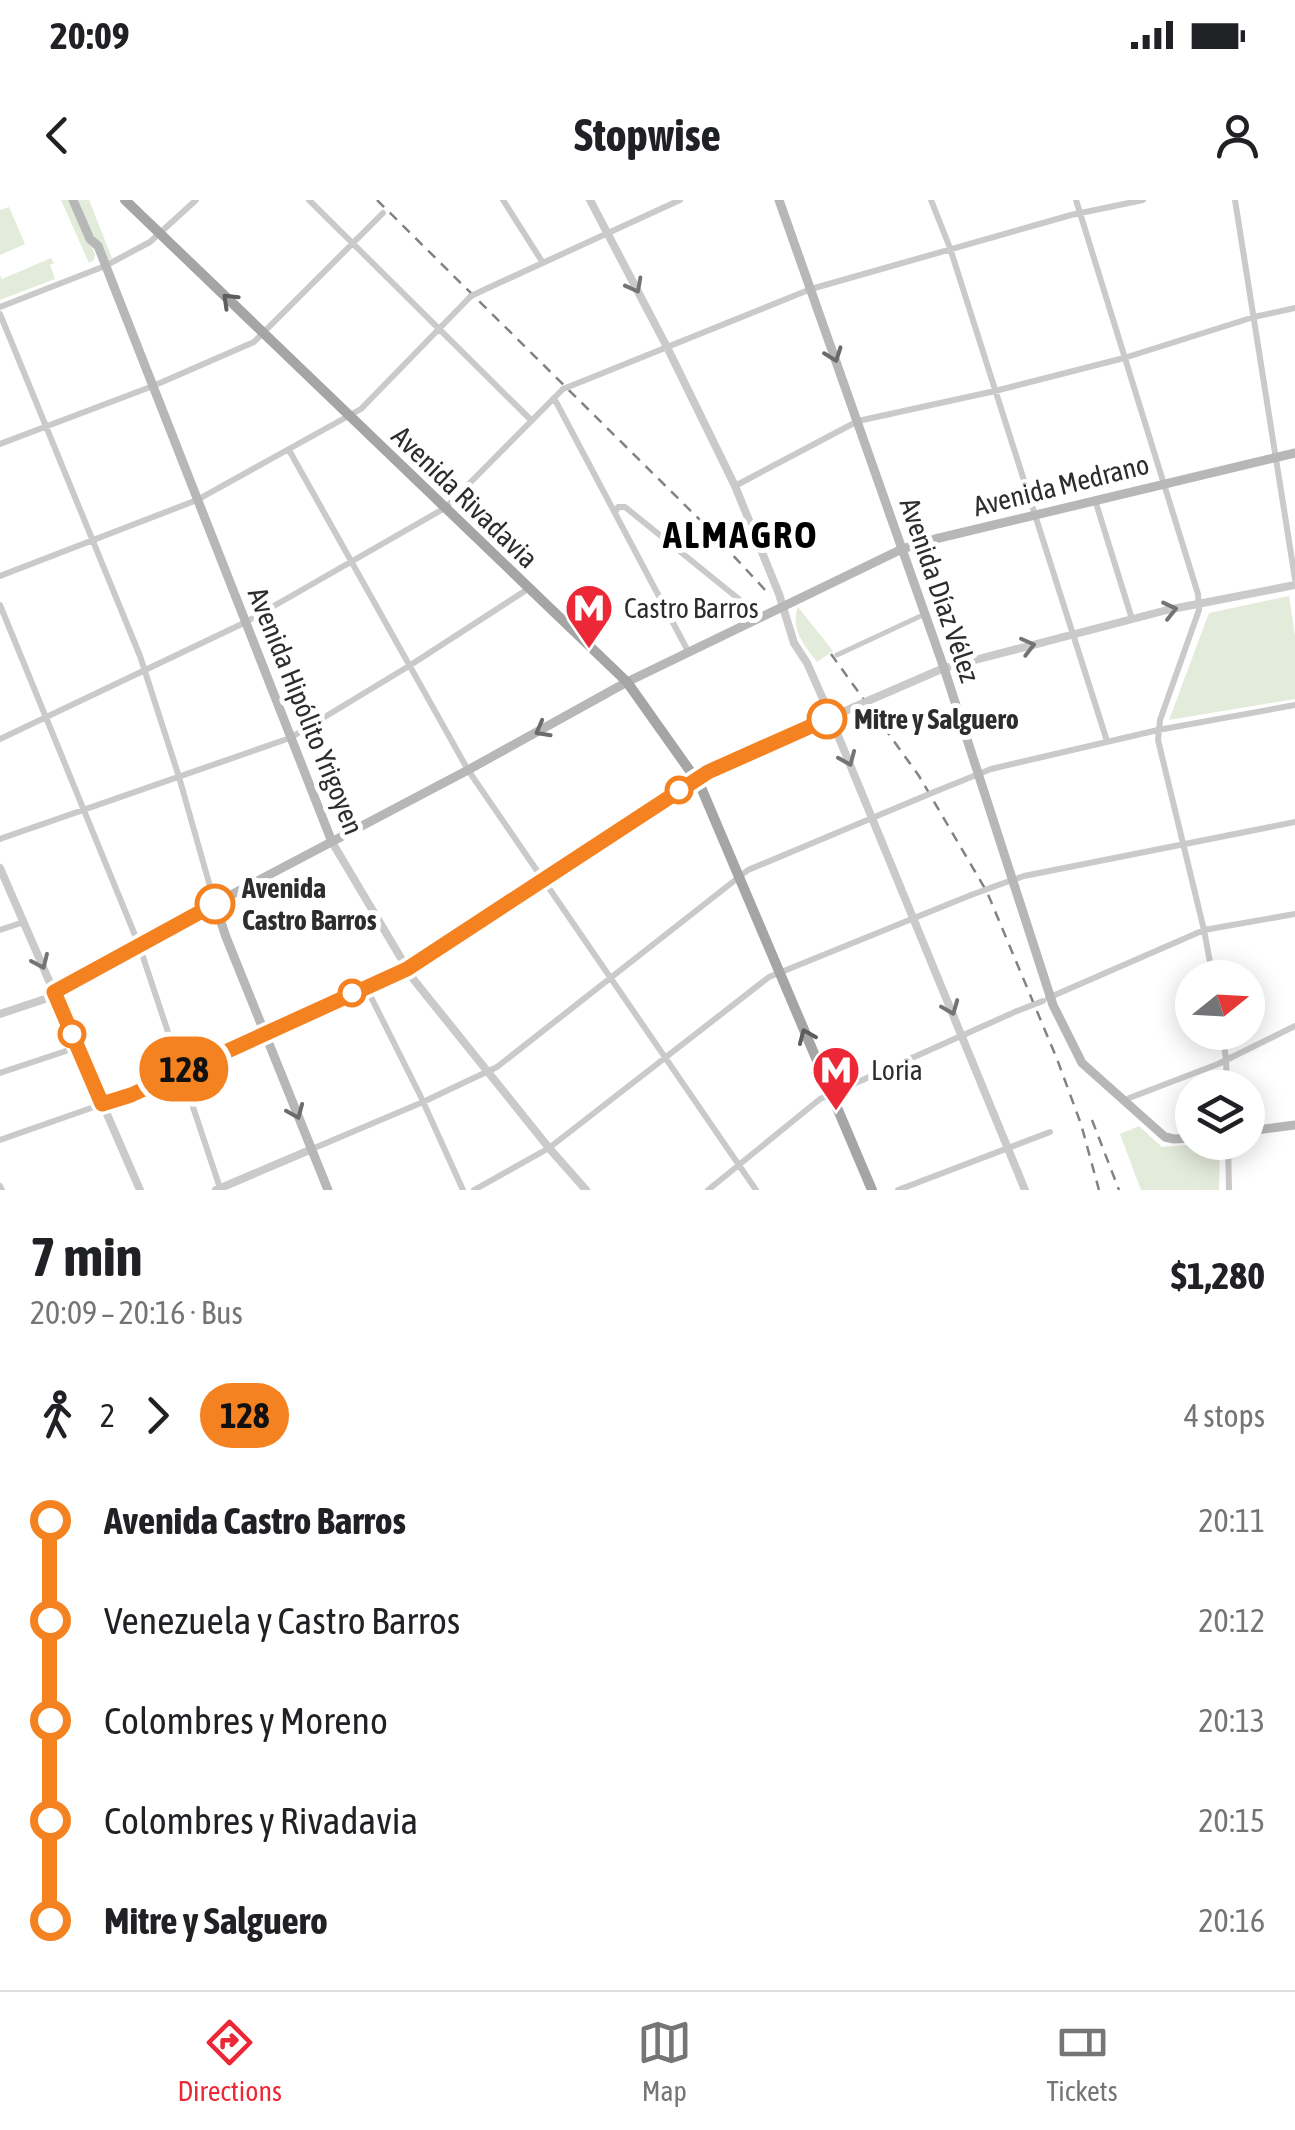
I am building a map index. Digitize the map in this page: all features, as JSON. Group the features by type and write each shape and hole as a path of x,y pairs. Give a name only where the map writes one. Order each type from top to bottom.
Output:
{"main road":[{"name":"Avenida Hipólito Yrigoyen","path":"74,200 106,266 332,842"},
{"name":"Avenida Rivadavia","path":"125,200 627,682 696,779 872,1190"},
{"name":"Avenida Díaz Vélez","path":"779,200 980,774 1007,882 1046,999 1082,1064 1162,1134 1175,1140"},
{"name":"Avenida Medrano","path":"627,682 902,548 1295,453"},
{"path":"54,992 627,682"},
{"path":"222,926 225,905 244,888"},
{"path":"215,904 328,1190"},
{"path":"185,920 212,916 226,937"},
{"path":"1265,1128 1295,1124"}],"street":[{"path":"196,200 161,234 106,266 0,310 145,670 215,904"},
{"path":"308,200 531,420"},
{"path":"503,200 543,263"},
{"path":"590,200 735,486 794,642 808,663 1025,1190"},
{"path":"0,576 197,500 289,450 362,409 471,296 680,200"},
{"path":"932,200 1107,741"},
{"path":"1076,200 1199,603 1158,740 1209,960"},
{"path":"0,739 246,622 445,508 563,389 810,289 1080,212 1143,200"},
{"path":"0,1140 121,1099 407,969 696,779 830,717 944,668 1295,582 1235,200"},
{"path":"0,444 154,386 254,342 383,212"},
{"path":"735,486 858,421 1124,358 1295,308"},
{"path":"554,398 688,653"},
{"path":"289,450 468,770 756,1190"},
{"path":"1095,500 1132,619"},
{"path":"614,514 624,507 761,617"},
{"path":"0,840 290,738 528,590"},
{"path":"0,605 138,945 218,1189 497,1067 748,870 991,769 1158,730 1295,705"},
{"path":"837,655 925,614"},
{"path":"474,1190 548,1148 779,972 1024,876 1295,822"},
{"name":"Avenida Hipólito Yrigoyen","path":"332,842 407,969 584,1189"},
{"path":"0,868 140,1190"},
{"path":"708,1190 820,1099 1204,930 1295,914"},
{"path":"0,930 24,922"},
{"path":"366,987 463,1190"},
{"path":"0,1014 45,999 54,992"},
{"path":"1124,1100 1295,1026"},
{"path":"0,1072 78,1047"},
{"path":"1225,1050 1226,1070"},
{"path":"898,1190 1050,1132"},
{"path":"1228,1160 1229,1190"}],"green space":[{"path":"61,200 70,200 95,254 89,263"},
{"path":"78,200 89,200 112,258 108,260 93,237"},
{"path":"9,207 25,244 0,255 0,210"},
{"path":"51,258 55,279 0,300 0,275 2,279"},
{"path":"1289,596 1295,636 1295,699 1169,720 1209,613"},
{"path":"798,607 833,651 817,662 797,630"},
{"path":"1139,1126 1162,1147 1175,1146 1175,1160 1219,1160 1219,1190 1141,1190 1120,1134"}],"railway":[{"path":"377,200 704,524 767,592"},
{"path":"831,654 919,776 987,892 1057,1059 1081,1124 1099,1190"},
{"path":"1092,1120 1119,1190"}],"bus line":[{"name":"128","path":"215,904 54,992 102,1104 131,1095 407,969 708,772 827,719"}],"place":[{"name":"Castro Barros","path":"589,650"},
{"name":"Mitre y Salguero","path":"827,719"},
{"name":"Avenida Castro Barros","path":"215,904"},
{"name":"Loria","path":"836,1112"}],"district":[{"name":"ALMAGRO","path":"741,535"}]}
